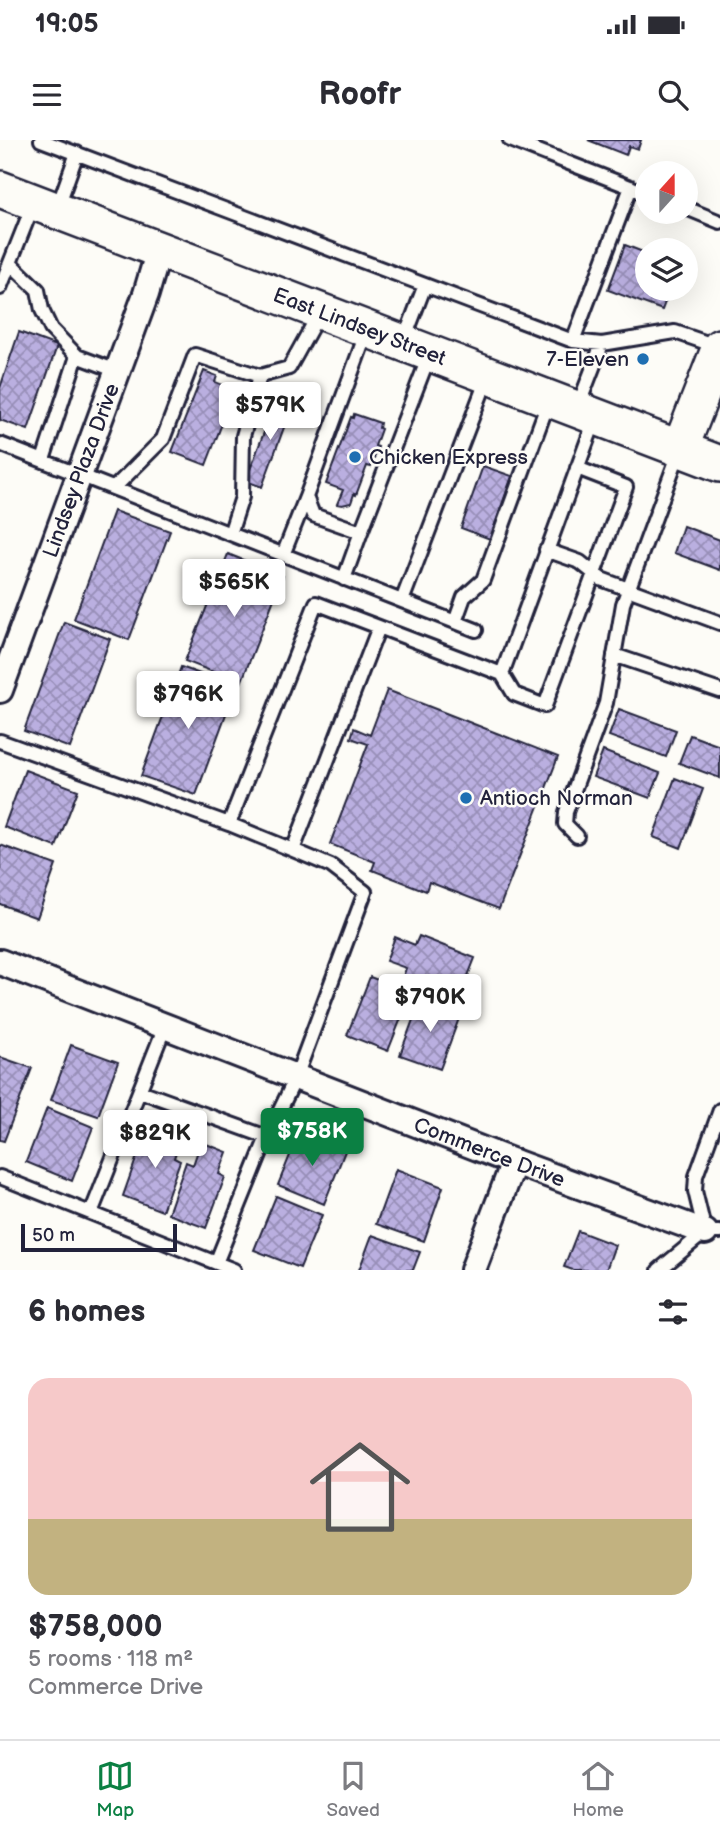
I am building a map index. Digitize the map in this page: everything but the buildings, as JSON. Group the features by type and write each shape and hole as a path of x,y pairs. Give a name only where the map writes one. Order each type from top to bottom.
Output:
{"street":[{"name":"East Lindsey Street","path":"0,189 720,464"},
{"name":"Lindsey Plaza Drive","path":"0,690 149,285 159,250"},
{"path":"680,449 720,348"},
{"name":"Commerce Drive","path":"0,962 514,1162 713,1232"},
{"path":"473,1270 514,1162"}],"lane":[{"path":"41,140 573,341 602,344 675,332 720,348"},
{"path":"510,140 635,189"},
{"path":"0,288 10,263 77,153"},
{"path":"573,341 631,187"},
{"path":"698,213 720,222"},
{"path":"10,263 38,290 42,310 51,330 76,356 117,371"},
{"path":"344,579 361,532 416,349 425,285"},
{"path":"114,488 163,439 195,355 260,376 289,368 320,312"},
{"path":"283,555 367,330"},
{"path":"455,622 464,597 483,580 574,408 602,344"},
{"path":"43,460 76,356"},
{"path":"230,534 242,497 243,436 260,376"},
{"path":"402,601 488,376"},
{"path":"502,674 577,468 574,408"},
{"path":"0,444 476,630"},
{"path":"577,836 565,824 566,812 606,703 620,616 628,590 680,449"},
{"path":"229,824 316,603 502,674 514,694 545,706 626,488 577,468"},
{"path":"306,497 313,515 361,532"},
{"path":"546,550 580,562 601,579 720,622"},
{"path":"293,850 379,627"},
{"path":"614,655 720,691"},
{"path":"0,741 293,850 331,866 365,892 296,1077 216,1263"},
{"path":"91,1213 165,1026"},
{"path":"140,1091 268,1137"},
{"path":"659,1270 713,1232 695,1191 696,1176 720,1110"},
{"path":"0,1177 234,1270"}],"place":[{"name":"7-Eleven","path":"643,359"},
{"name":"Chicken Express","path":"355,457"},
{"name":"Antioch Norman","path":"466,798"}]}
